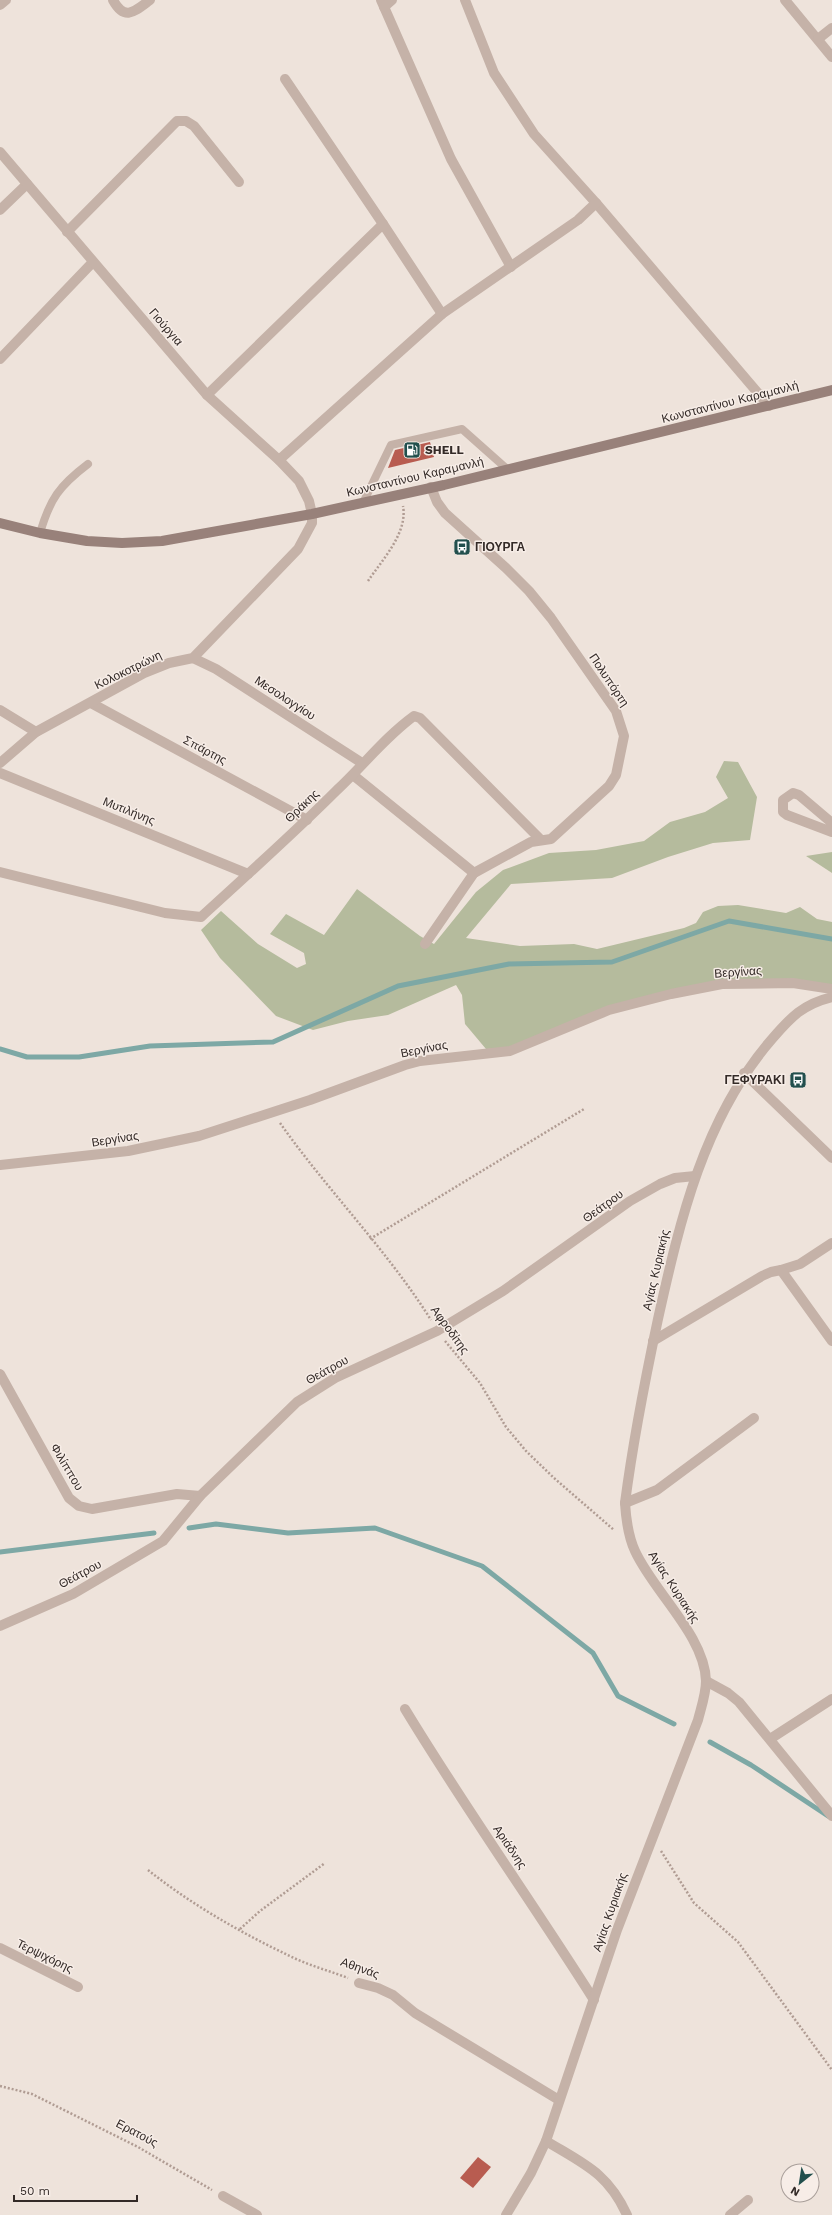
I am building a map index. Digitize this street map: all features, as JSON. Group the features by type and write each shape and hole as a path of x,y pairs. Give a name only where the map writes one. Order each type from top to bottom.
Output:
{"main road":[{"name":"Κωνσταντίνου Καραμανλή","path":"0,523 40,533 87,541 122,544 162,541 312,514 363,503 832,390"}],"street":[{"path":"0,5 6,0"},
{"path":"113,0 118,9 127,13 133,12 150,0"},
{"path":"392,0 383,4 451,159 511,267"},
{"path":"465,0 494,73 534,134 596,203 769,406"},
{"path":"785,0 832,56"},
{"path":"818,39 832,28"},
{"path":"285,79 442,314"},
{"path":"67,232 177,121 186,121 194,126 239,182"},
{"name":"Γιούργια","path":"0,152 207,395 279,460 299,481 309,501 312,514"},
{"path":"0,210 27,184"},
{"path":"279,460 442,314 578,220 596,203"},
{"path":"207,395 383,224"},
{"path":"0,359 93,262"},
{"name":"Πολυπόρτη","path":"425,944 474,873 531,842 551,839 609,786 616,775 623,746 621,726 616,711 551,618 529,591 506,568 445,513 437,502 431,487"},
{"path":"193,658 298,549 312,523 312,514"},
{"name":"Κολοκοτρώνη","path":"0,763 36,732 144,673 169,663 193,658"},
{"name":"Μεσολογγίου","path":"193,658 216,669 362,763"},
{"name":"Σπάρτης","path":"91,703 307,820"},
{"path":"0,710 36,732"},
{"name":"Θράκης","path":"0,872 165,913 201,917 307,820 353,775 362,763 414,716 420,718 541,840"},
{"name":"Μυτιλήνης","path":"0,773 248,874"},
{"path":"353,775 474,873"},
{"path":"832,823 799,794 793,793 783,800 783,812 787,815 832,832"},
{"name":"Βεργίνας","path":"0,1165 128,1151 199,1136 272,1113 405,1065 420,1061 510,1051 609,1010 671,994 722,984 757,982 793,983 832,989"},
{"name":"Αγίας Κυριακής","path":"506,2215 531,2173 546,2142 617,1930 698,1720 706,1681 702,1662 690,1635 635,1551 626,1522 625,1503 653,1341 674,1246 695,1176 736,1086 744,1073 795,1014 814,1002 832,997"},
{"path":"744,1073 832,1158"},
{"name":"Θεάτρου","path":"0,1626 73,1594 163,1541 200,1496 297,1402 335,1378 438,1331 503,1291 630,1202 660,1184 675,1178 695,1176"},
{"path":"653,1341 762,1276 800,1264 832,1243"},
{"path":"781,1270 832,1341"},
{"name":"Φιλίππου","path":"0,1374 69,1498 79,1506 92,1509 177,1494 200,1496"},
{"path":"625,1503 656,1490 754,1418"},
{"path":"706,1681 728,1692 739,1702 832,1816"},
{"path":"770,1739 832,1699"},
{"name":"Αριάδνης","path":"405,1709 443,1771 538,1911 594,2000"},
{"name":"Τερψιχόρης","path":"0,1948 78,1987"},
{"name":"Αθηνάς","path":"359,1983 378,1988 393,1995 415,2013 559,2100"},
{"path":"546,2142 586,2165 607,2181 618,2196 627,2215"},
{"path":"223,2196 257,2215"},
{"path":"730,2215 748,2200"}],"lane":[{"path":"363,503 391,445 462,429 507,469"},
{"path":"40,533 48,508 59,490 88,464"}],"path":[{"path":"368,581 401,530 404,518 400,494"},
{"path":"370,1239 584,1109"},
{"name":"Αφροδίτης","path":"272,1113 304,1157 412,1291 438,1331 480,1383 506,1426 526,1450 554,1478 614,1530 631,1540"},
{"path":"652,1837 694,1903 738,1942 832,2070"},
{"path":"240,1930 260,1911 325,1863"},
{"name":"Αθηνάς","path":"148,1870 207,1910 240,1930 295,1958 359,1983"},
{"name":"Ερατούς","path":"0,2086 32,2094 138,2147 223,2196"}],"green space":[{"path":"724,761 738,762 757,797 750,840 713,843 668,857 612,878 511,884 466,938 520,946 574,944 597,949 684,928 696,923 703,912 718,906 738,905 786,913 800,907 817,919 832,922 832,985 791,980 650,996 510,1048 486,1049 465,1024 462,995 456,985 388,1015 348,1021 313,1030 276,1016 220,958 201,930 221,911 258,944 297,968 306,964 304,953 270,934 286,914 324,935 357,889 420,936 434,944 476,892 503,870 549,853 596,850 644,841 670,822 705,812 728,798 716,777"},
{"path":"832,852 832,873 806,856"}],"building":[{"path":"430,442 434,457 388,468 395,450"},
{"path":"478,2157 491,2167 473,2188 460,2178"}],"waterway":[{"path":"0,1049 27,1057 79,1057 150,1046 273,1042 398,986 509,964 612,962 729,921 832,939"},
{"path":"189,1528 216,1524 288,1533 375,1528 482,1566 593,1653 618,1696 674,1724"},
{"path":"0,1552 154,1533"},
{"path":"710,1742 751,1765 828,1816"}],"place":[{"name":"SHELL","path":"412,450"},
{"name":"ΓΙΟΥΡΓΑ","path":"462,547"},
{"name":"ΓΕΦΥΡΑΚΙ","path":"798,1080"}]}
